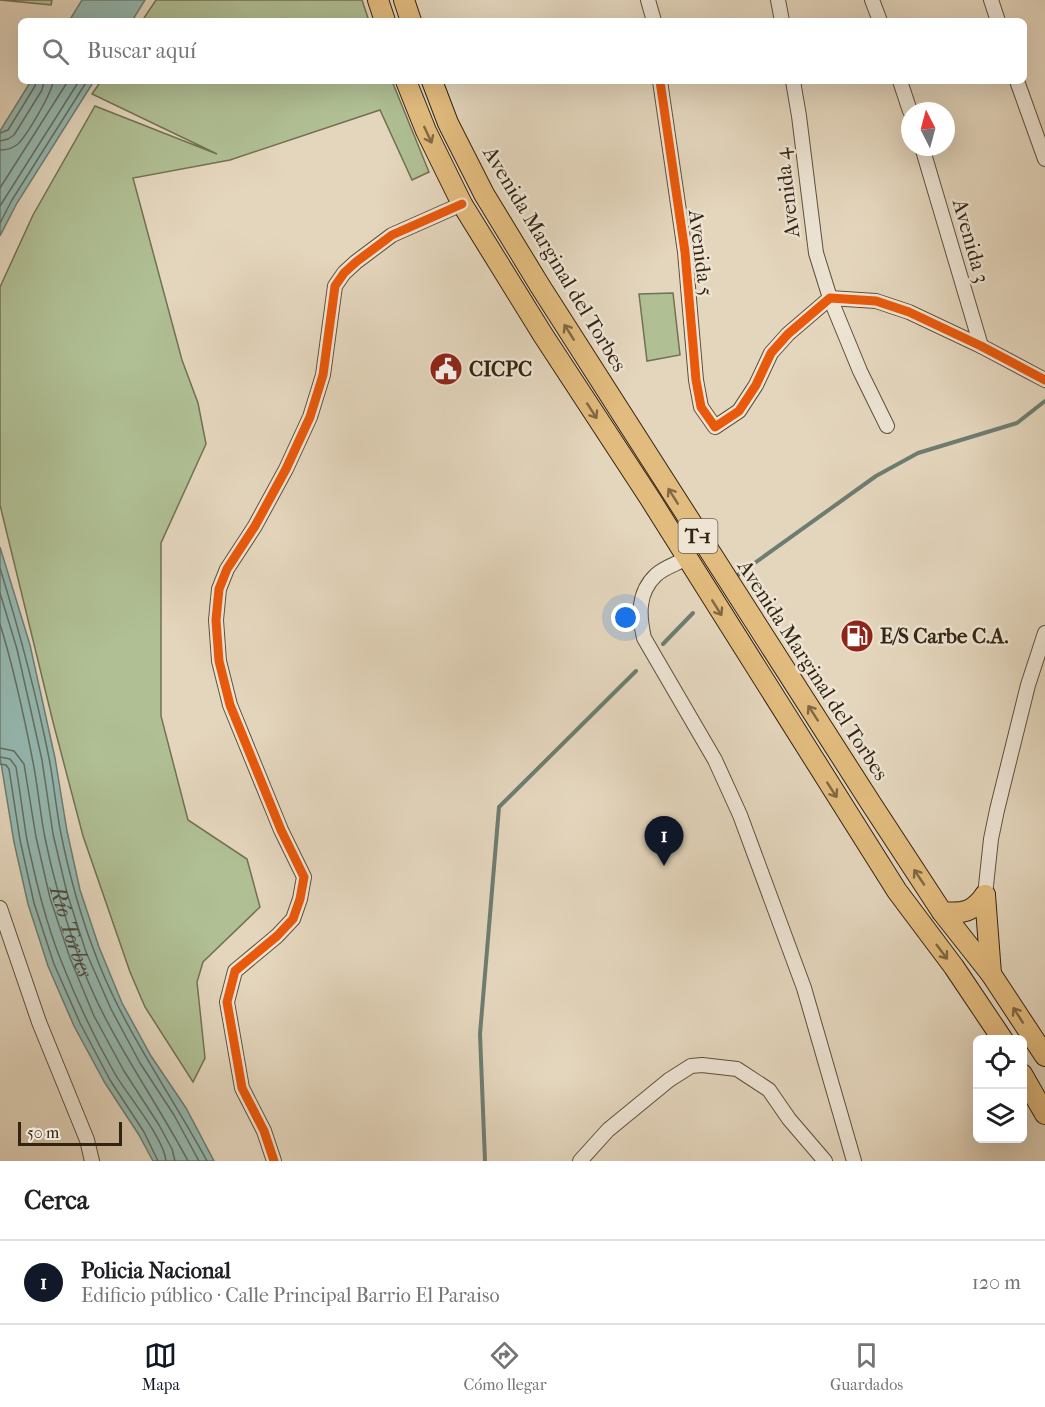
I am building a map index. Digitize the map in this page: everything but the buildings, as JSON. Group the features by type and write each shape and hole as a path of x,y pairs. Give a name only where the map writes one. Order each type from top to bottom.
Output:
{"highway":[{"path":"378,0 384,18"},
{"path":"404,0 410,18"},
{"name":"T-1","path":"407,84 426,131 462,204 543,335 649,497 685,559 897,891 954,967 1000,1035"},
{"name":"Avenida Marginal del Torbes","path":"433,84 448,123 484,194 540,286 942,912 991,974 1045,1056"},
{"path":"685,559 705,546"},
{"path":"942,912 959,914 977,905 986,895"},
{"path":"986,895 991,974"},
{"path":"1027,1081 1045,1114"}],"street":[{"path":"648,0 653,18"},
{"path":"778,0 781,18"},
{"path":"872,0 878,18"},
{"path":"991,0 997,18"},
{"name":"Avenida 5","path":"660,84 685,252 696,380 701,407 715,427 739,411 756,385 771,353 788,334 830,298"},
{"name":"Avenida 4","path":"794,84 816,253 830,298 860,371 887,426"},
{"path":"901,84 907,102"},
{"path":"1018,84 1045,159"},
{"name":"Avenida 3","path":"925,156 981,346"},
{"path":"274,1161 264,1131 242,1088 226,1002 236,971 293,919 304,877 272,808 230,705 219,661 216,620 219,589 227,569 255,526 286,469 310,417 323,375 335,286 356,262 392,235 462,204"},
{"path":"830,298 876,301 909,312 1045,380"},
{"path":"685,559 656,575 641,597 640,617 644,639 715,760 740,815 804,988 854,1161"},
{"path":"986,895 991,839 997,810 1029,685 1045,633"},
{"path":"0,908 39,1022 87,1140 92,1161"},
{"path":"580,1161 608,1130 669,1080 691,1066 702,1065 737,1069 769,1090 789,1119 825,1161"}],"green space":[{"path":"0,0 52,0 51,5"},
{"path":"156,0 362,0 368,18 144,18"},
{"path":"99,84 393,84 429,172 412,180 380,110 230,160 133,178 182,360 198,403 206,444 161,543 161,716 188,820 247,859 260,907 203,962 197,982 205,1058 193,1082 145,1007 130,972 83,836 0,505 0,287 33,215 95,106 217,154 92,94"},
{"path":"673,293 680,355 647,361 639,294"}],"water":[{"path":"82,0 145,0 134,18 71,18"},
{"path":"29,84 92,84 17,203 0,236 0,131"},
{"name":"Río Torbes","path":"0,547 30,645 55,758 80,890 99,947 122,1003 151,1056 186,1108 214,1161 153,1161 105,1083 74,1026 48,966 28,904 14,842 0,757"}],"waterway":[{"path":"738,575 876,476 918,453 1017,423 1045,401"},
{"path":"663,644 693,613"},
{"path":"485,1161 480,1034 499,807 636,671"}],"cycle path":[{"path":"660,84 685,252 696,380 701,407 715,427 739,411 756,385 771,353 788,334 830,298 876,301 909,312 1045,380"},
{"path":"274,1161 264,1131 242,1088 227,1002 235,971 277,936 293,919 304,877 281,830 230,705 219,661 216,620 219,589 227,569 255,526 286,469 310,417 323,375 335,286 356,262 392,235 462,204"}],"place":[{"name":"CICPC","path":"446,369"},
{"name":"E/S Carbe C.A.","path":"857,636"},
{"name":"Policia Nacional","path":"664,866"}]}
